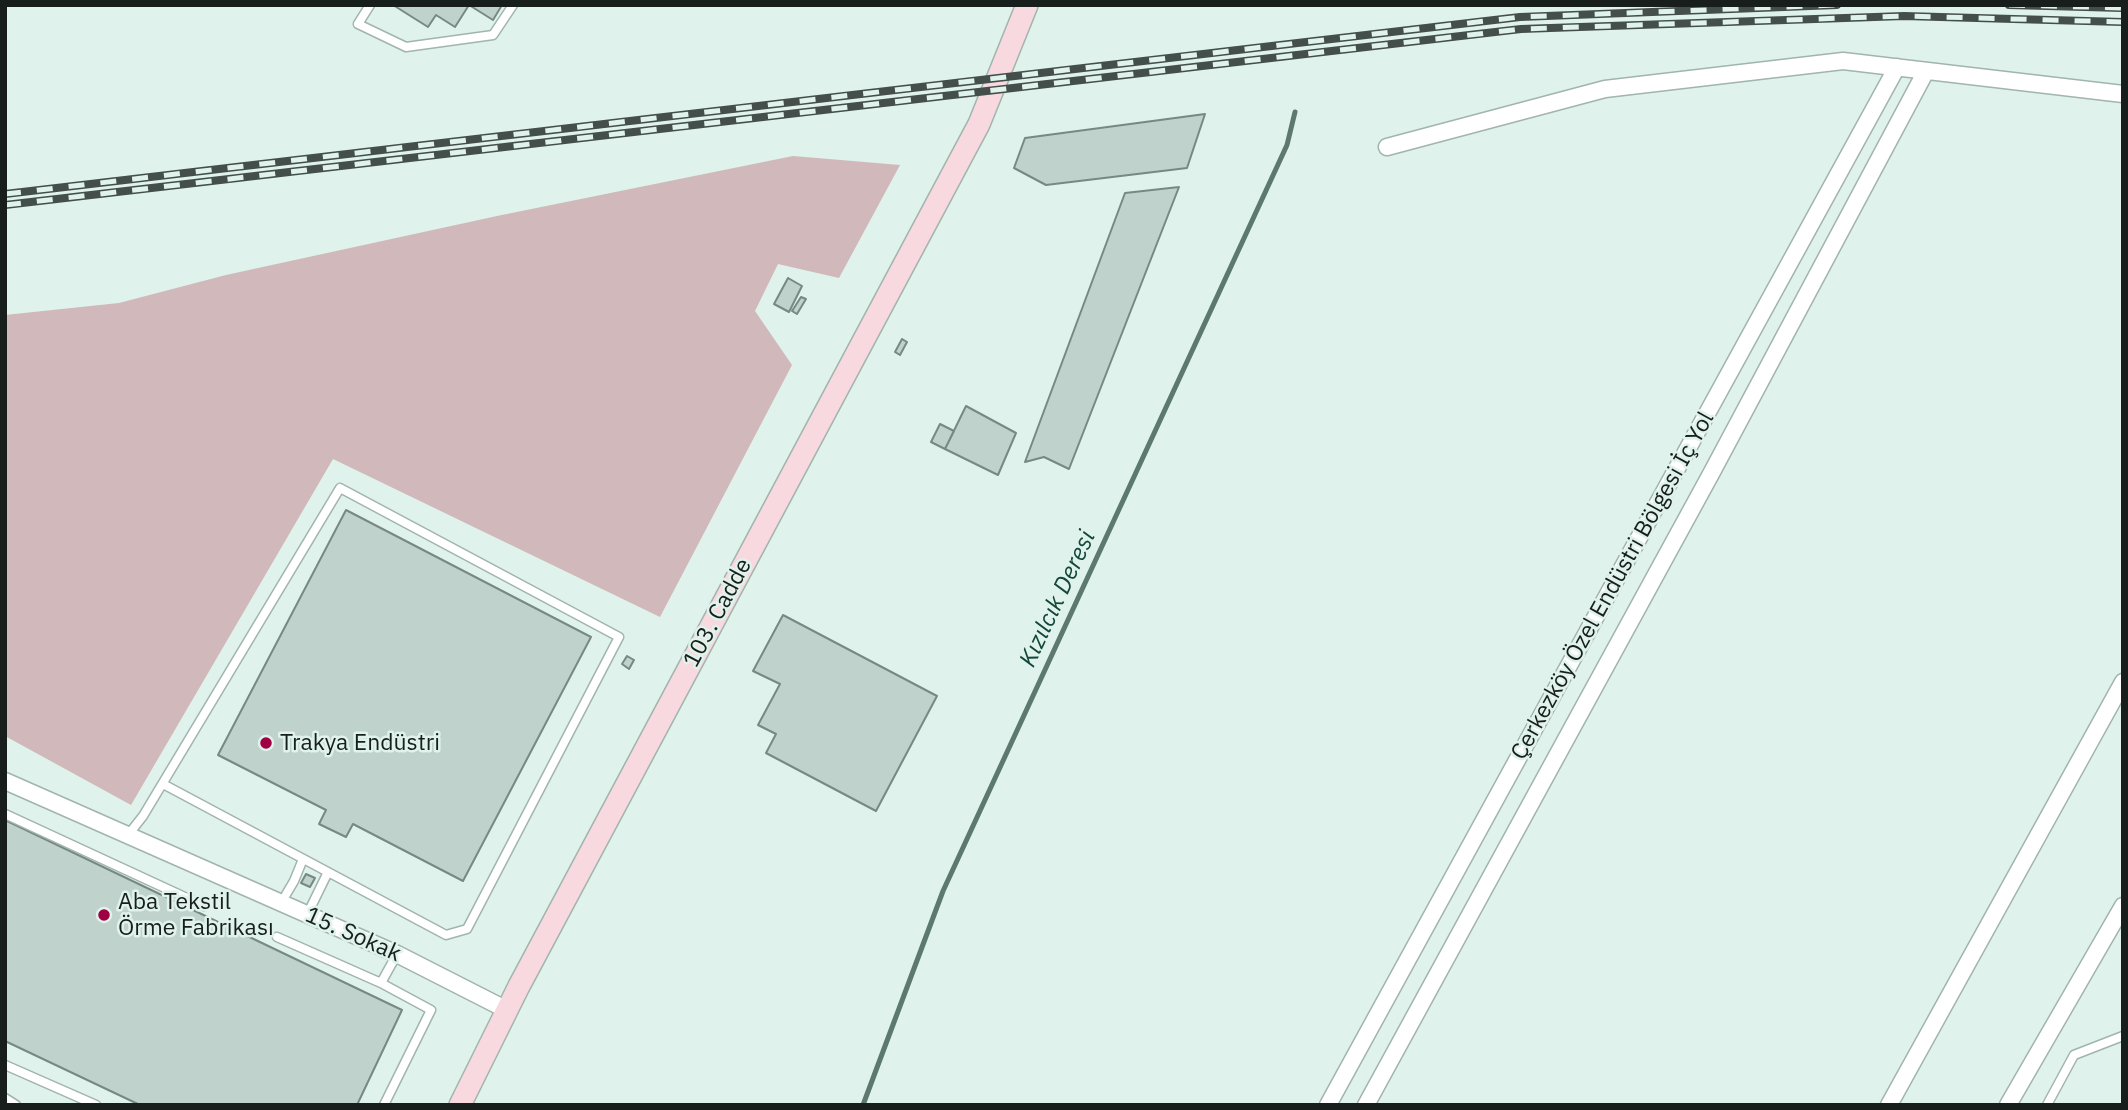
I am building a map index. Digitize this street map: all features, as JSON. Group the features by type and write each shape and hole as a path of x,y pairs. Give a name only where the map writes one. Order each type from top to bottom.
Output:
{"street":[{"name":"103. Cadde","path":"460,1105 507,1010 979,124 1027,5"},
{"path":"1387,147 1605,89 1843,61 2123,94"},
{"name":"Çerkezköy Özel Endüstri Bölgesi İç Yol","path":"1328,1105 1897,67"},
{"name":"Çerkezköy Özel Endüstri Bölgesi İç Yol","path":"1366,1105 1698,497 1926,71"},
{"path":"1889,1105 2123,682"},
{"name":"15. Sokak","path":"5,781 397,954 507,1010"},
{"path":"2008,1105 2123,906"}],"lane":[{"path":"370,5 358,24 405,47 493,35 513,5"},
{"path":"128,835 163,784 340,488 619,636 467,929 446,935 163,784"},
{"path":"5,814 204,906"},
{"path":"281,903 303,859"},
{"path":"307,915 328,872"},
{"path":"277,937 381,983 431,1010 384,1105"},
{"path":"381,983 397,954"},
{"path":"2047,1105 2074,1055 2123,1036"},
{"path":"5,1065 96,1105"},
{"path":"5,1098 16,1105"}],"shaded area":[{"path":"793,156 900,165 839,278 778,264 755,311 792,365 660,617 333,459 131,805 5,736 5,315 119,303 226,275"}],"building":[{"path":"393,5 469,5 455,27 436,15 428,27"},
{"path":"469,5 502,5 493,20"},
{"path":"1205,114 1187,168 1046,185 1014,168 1025,138"},
{"path":"1179,187 1069,469 1044,457 1025,462 1125,193"},
{"path":"788,278 802,286 789,312 774,304"},
{"path":"801,297 806,299 797,314 792,311"},
{"path":"902,339 907,342 900,355 895,352"},
{"path":"966,406 1016,433 998,475 945,449"},
{"path":"940,424 954,431 945,449 931,442"},
{"path":"346,510 591,637 463,881 353,824 346,837 319,824 326,810 218,755"},
{"path":"783,615 937,696 876,811 766,753 776,734 758,725 780,684 753,671"},
{"path":"627,656 634,660 629,669 622,664"},
{"name":"Aba Tekstil Örme Fabrikası","path":"5,820 402,1010 357,1105 140,1105 5,1041"},
{"path":"306,874 315,878 310,887 301,883"}],"waterway":[{"name":"Kızılcık Deresi","path":"863,1105 943,891 1287,145 1295,112"}],"railway":[{"path":"5,194 1520,17 1837,5"},
{"path":"2009,5 2123,8"},
{"path":"5,205 1521,29 1904,16 2123,22"}],"place":[{"name":"Trakya Endüstri","path":"266,743"},
{"name":"Aba Tekstil Örme Fabrikası","path":"104,915"}]}
